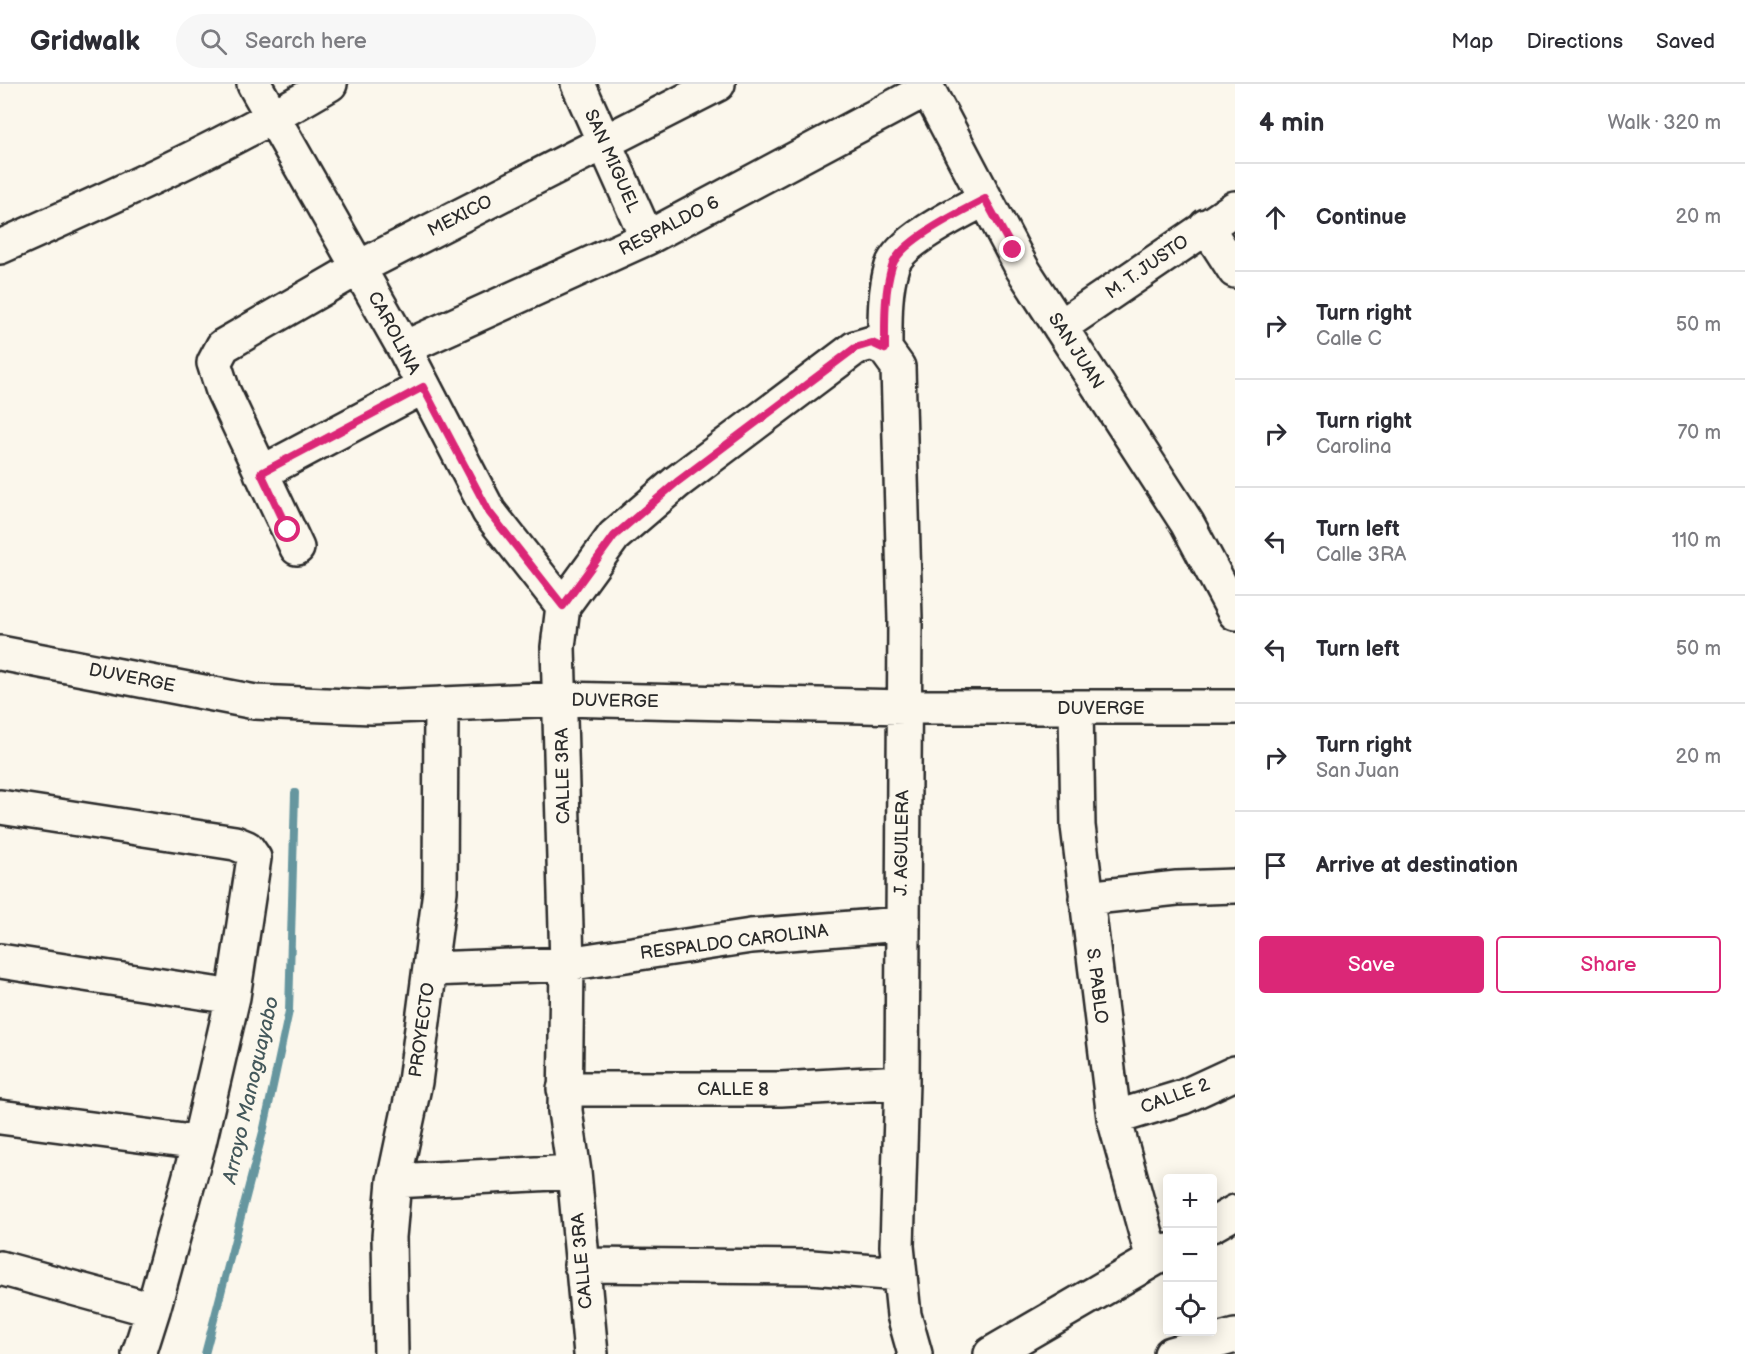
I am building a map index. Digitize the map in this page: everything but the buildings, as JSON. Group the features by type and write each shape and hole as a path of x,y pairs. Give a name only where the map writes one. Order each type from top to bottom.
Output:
{"street":[{"name":"CAROLINA","path":"254,84 404,348 489,512 563,606"},
{"path":"0,248 173,169 272,118 330,84"},
{"name":"SAN MIGUEL","path":"578,84 647,238"},
{"name":"MEXICO","path":"261,473 223,391 214,363 223,346 358,268 718,84"},
{"name":"SAN JUAN","path":"926,87 1022,268 1187,523 1235,614"},
{"name":"RESPALDO 6","path":"404,348 647,238 926,87"},
{"path":"878,346 892,264 919,236 985,199"},
{"name":"M. T. JUSTO","path":"1060,327 1235,208"},
{"path":"1206,226 1235,271"},
{"name":"CALLE 3RA","path":"591,1354 564,1089 567,964 558,647 563,606 614,536 677,482 855,348 878,346"},
{"name":"J. AGUILERA","path":"878,346 898,367 905,620 901,924 902,1083 897,1246 904,1315 915,1354"},
{"path":"297,548 261,473 423,387"},
{"name":"DUVERGE","path":"0,652 255,702 372,707 561,699 904,706 1235,707"},
{"name":"PROYECTO","path":"391,1354 389,1237 394,1181 414,1082 440,891 441,704"},
{"name":"S. PABLO","path":"1076,708 1078,826 1114,1118 1160,1255"},
{"path":"0,807 235,843 247,848 254,858 232,997 199,1143 139,1354"},
{"path":"1086,898 1177,888 1235,886"},
{"name":"RESPALDO CAROLINA","path":"430,969 567,964 751,936 901,924"},
{"path":"0,961 232,997"},
{"name":"CALLE 2","path":"1114,1118 1183,1097 1235,1072"},
{"name":"CALLE 8","path":"564,1089 781,1089 902,1083"},
{"path":"0,1117 199,1143"},
{"path":"394,1181 574,1172"},
{"path":"1217,1222 1235,1212"},
{"path":"991,1354 1160,1255"},
{"path":"581,1264 811,1268 900,1274"},
{"path":"0,1268 153,1310"},
{"path":"1171,1354 1235,1336"}],"waterway":[{"name":"Arroyo Manoguayabo","path":"205,1354 264,1128 289,1011 295,793"}],"route":[{"path":"288,530 261,473 423,387 489,512 563,606 614,536 677,482 855,348 872,343 885,349 885,311 892,264 919,236 985,199 1013,250"}]}
